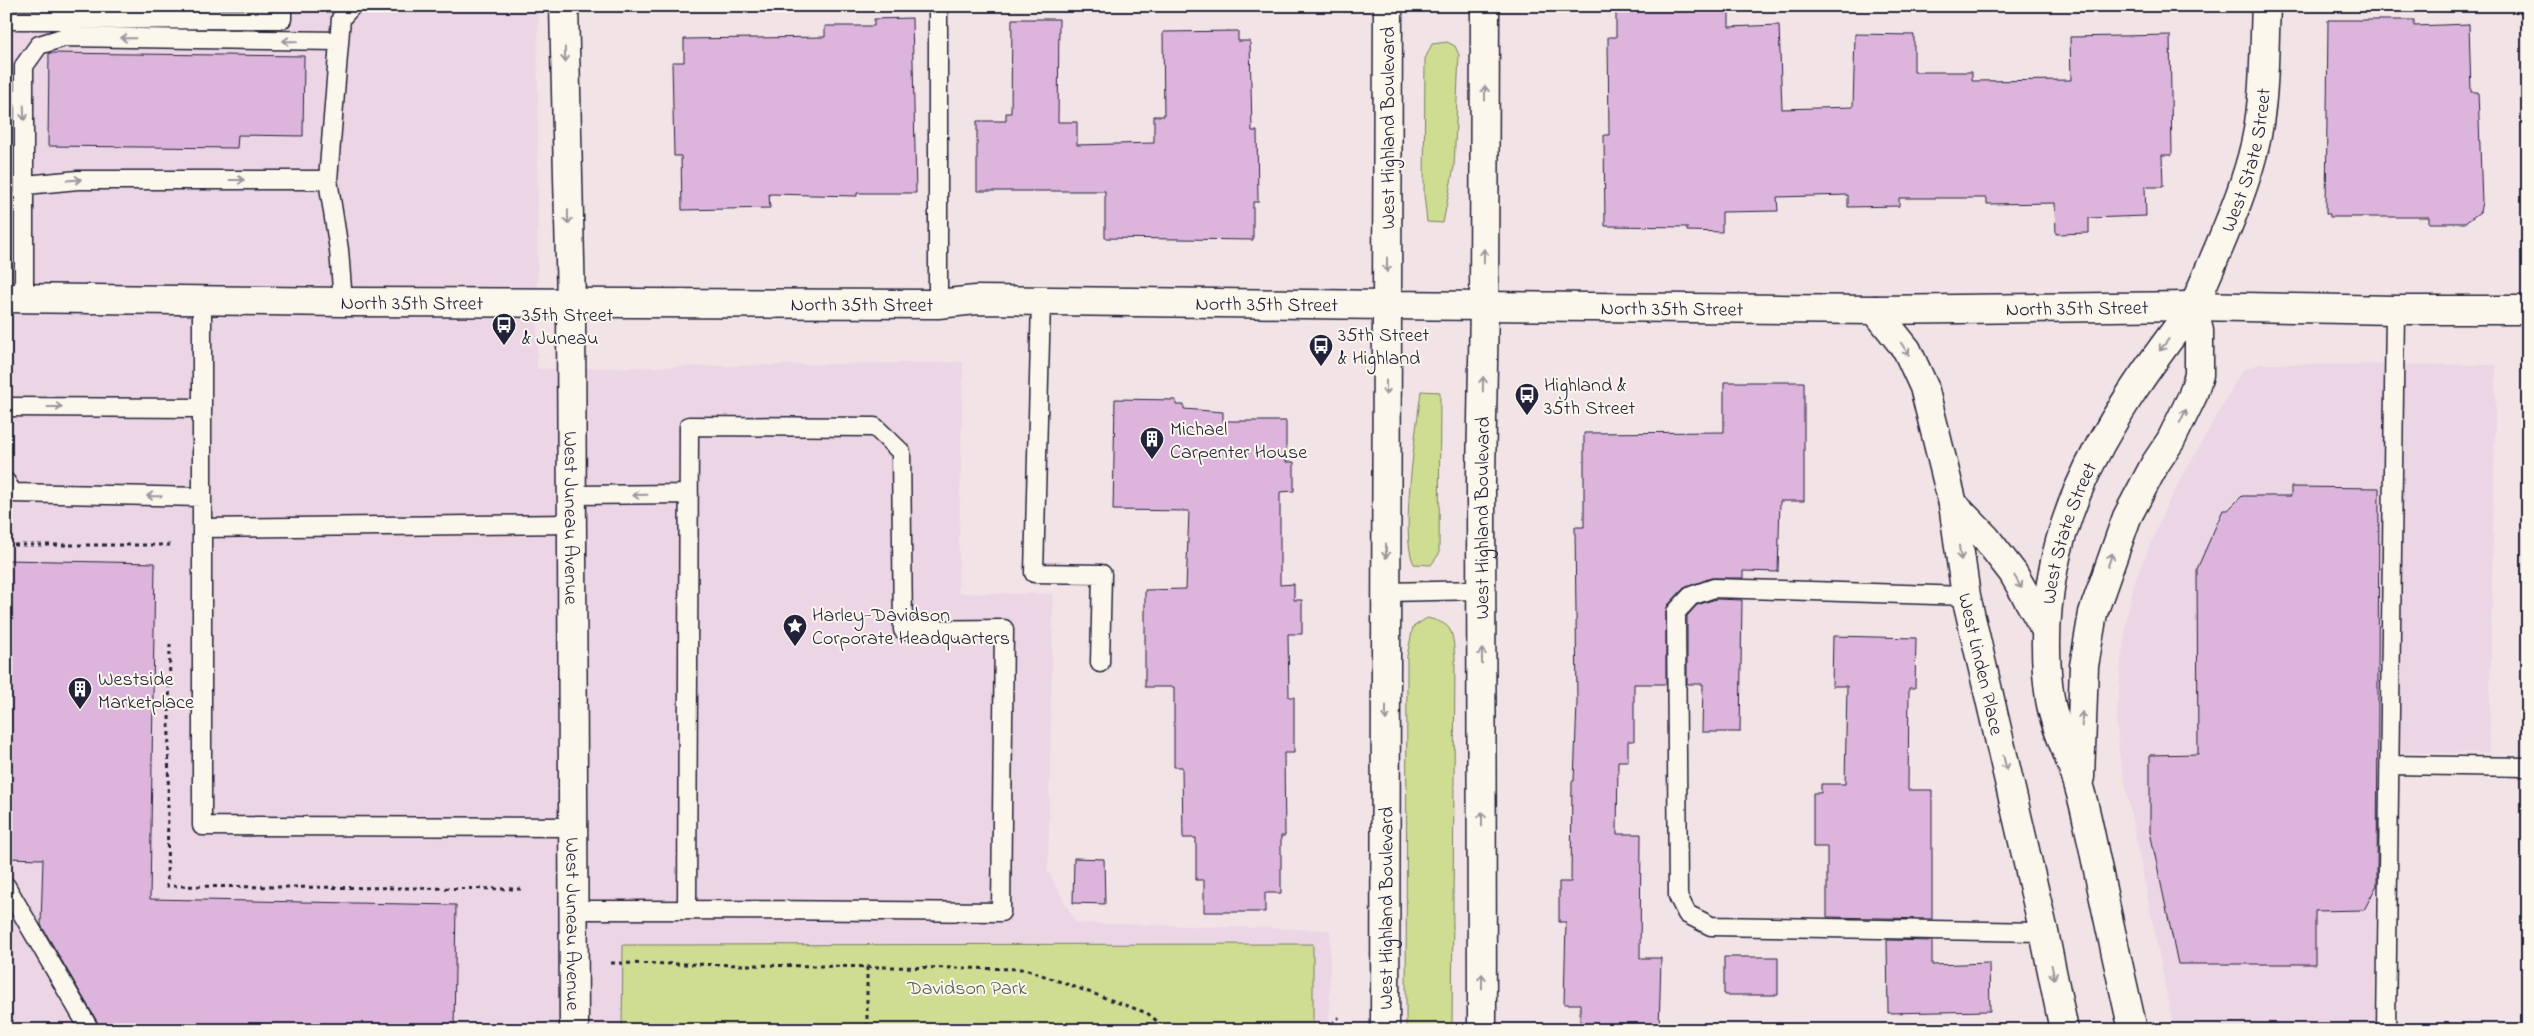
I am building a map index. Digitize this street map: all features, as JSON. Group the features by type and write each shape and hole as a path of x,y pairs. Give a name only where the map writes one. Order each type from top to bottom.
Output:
{"main road":[{"name":"West Juneau Avenue","path":"564,6 571,303 574,1030"},
{"name":"West Highland Boulevard","path":"1384,1030 1388,6"},
{"name":"West Highland Boulevard","path":"1482,1030 1485,6"},
{"name":"West State Street","path":"2133,1030 2079,786 2059,736 2050,700 2044,627 2050,580 2059,538 2090,463 2126,398 2194,306 2240,191 2257,138 2261,113 2266,6"},
{"name":"North 35th Street","path":"15,298 343,302 938,304 976,300 1876,310 2194,306 2396,310 2528,310"},
{"name":"West State Street","path":"2079,786 2084,666 2093,613 2127,517 2155,464 2171,440 2192,397 2199,375 2199,331 2194,306"},
{"name":"West Linden Place","path":"1876,310 1907,350 1924,387 1953,504 1966,596 2044,932 2064,1030"},
{"path":"1953,504 1986,538 2013,573 2044,627"}],"lane":[{"path":"6,20 282,19 282,6"},
{"path":"343,302 340,250 328,180 341,18 352,6"},
{"path":"938,6 938,304"},
{"path":"15,298 26,185 24,66 39,45 65,37 339,41"},
{"path":"26,185 78,180 328,180"},
{"path":"202,300 202,826 572,827"},
{"path":"1040,301 1034,573 1102,574 1100,663"},
{"path":"2386,1030 2396,310"},
{"path":"6,407 202,408"},
{"path":"574,910 1001,912 1004,629 903,630 902,452 875,427 689,426 687,910"},
{"path":"6,482 14,493 202,497"},
{"path":"572,495 689,494"},
{"path":"202,528 572,524"},
{"path":"1966,596 1714,588 1690,596 1676,612 1678,896 1687,914 1711,926 2044,932"},
{"path":"1386,592 1482,590"},
{"path":"2390,765 2528,766"},
{"path":"6,886 90,1030"}],"path":[{"path":"611,964 1025,969 1147,1013 1168,1030"},
{"path":"867,967 867,1030"},
{"path":"1326,1030 1339,1017"}],"shaded area":[{"path":"6,6 538,6 537,369 963,362 958,593 1053,594 1048,872 1076,923 1330,930 1329,1030 19,1030 6,1004"},
{"path":"2260,364 2496,365 2489,753 2377,752 2375,1030 2174,1030 2119,753 2117,723 2121,663 2128,611 2136,578 2168,503 2237,379 2243,370"}],"green space":[{"path":"1447,42 1455,46 1459,55 1454,167 1443,223 1427,222 1424,194 1425,59 1432,44"},
{"path":"1421,391 1440,392 1439,554 1431,565 1414,564 1410,550 1408,530 1410,481"},
{"path":"1427,618 1442,623 1450,630 1455,657 1452,1030 1406,1030 1407,656 1413,627"},
{"name":"Davidson Park","path":"1313,944 1313,1030 622,1030 623,945"}],"building":[{"path":"1616,6 1729,6 1729,27 1779,25 1782,109 1853,107 1855,34 1914,35 1914,72 1972,72 1972,81 2071,80 2070,37 2170,35 2172,155 2162,155 2163,187 2145,187 2146,216 2089,218 2089,233 2056,234 2055,203 1987,204 1987,198 1899,198 1899,206 1848,207 1848,195 1777,197 1778,211 1722,212 1722,232 1687,231 1687,227 1605,226 1604,135 1609,135 1608,37 1616,37"},
{"path":"912,18 916,193 857,193 857,196 769,194 770,208 682,210 681,156 674,156 672,62 684,62 684,39 825,37 825,26 874,26 874,19"},
{"path":"1012,19 1059,19 1058,122 1077,122 1077,145 1154,143 1154,116 1164,116 1163,32 1238,31 1238,41 1250,41 1252,131 1257,131 1258,202 1253,202 1253,240 1105,238 1105,191 977,191 977,121 1006,121 1006,113 1011,113"},
{"path":"2328,20 2414,20 2414,26 2469,24 2471,92 2478,92 2482,202 2480,212 2465,223 2429,223 2429,217 2330,217 2330,214 2326,214"},
{"path":"49,53 304,56 303,136 238,135 237,148 48,146"},
{"path":"1724,382 1804,382 1804,501 1780,501 1778,572 1743,571 1743,578 1711,578 1684,588 1668,605 1666,611 1666,684 1634,684 1634,741 1628,741 1628,761 1618,761 1617,834 1641,834 1640,958 1661,958 1659,1030 1580,1030 1580,1004 1564,1004 1566,922 1559,922 1559,882 1571,882 1572,781 1574,781 1577,702 1575,527 1584,527 1584,433 1724,432"},
{"path":"1115,399 1176,400 1176,405 1184,405 1184,409 1223,412 1223,421 1286,421 1286,462 1294,462 1294,491 1280,492 1280,585 1294,584 1294,600 1302,600 1302,634 1288,634 1289,697 1294,697 1294,753 1284,753 1285,836 1281,836 1281,893 1265,893 1265,912 1204,912 1204,880 1196,880 1196,838 1183,838 1182,767 1174,767 1174,687 1145,687 1145,590 1186,589 1189,511 1113,510"},
{"path":"2291,487 2379,488 2377,885 2364,910 2315,911 2315,964 2178,964 2150,832 2150,755 2198,754 2197,569 2223,510 2228,510 2242,496 2291,496"},
{"name":"Westside Marketplace","path":"6,560 155,563 150,899 456,905 454,1030 102,1030 41,925 43,859 6,858"},
{"path":"1716,599 1742,600 1740,732 1702,732 1703,684 1687,684 1687,616 1697,605"},
{"path":"1833,636 1916,638 1915,688 1909,688 1908,790 1932,790 1932,919 1827,917 1827,847 1813,847 1813,793 1821,793 1821,784 1845,784 1847,686 1832,686"},
{"path":"1074,858 1104,859 1105,904 1073,903"},
{"path":"1887,940 1932,941 1932,965 1989,963 1990,1011 1888,1013"},
{"path":"1724,957 1778,957 1778,995 1724,995"}],"place":[{"name":"35th Street & Juneau","path":"504,346"},
{"name":"35th Street & Highland","path":"1321,367"},
{"name":"Highland & 35th Street","path":"1527,416"},
{"name":"Michael Carpenter House","path":"1152,460"},
{"name":"Harley-Davidson Corporate Headquarters","path":"795,647"},
{"name":"Westside Marketplace","path":"80,710"}]}
